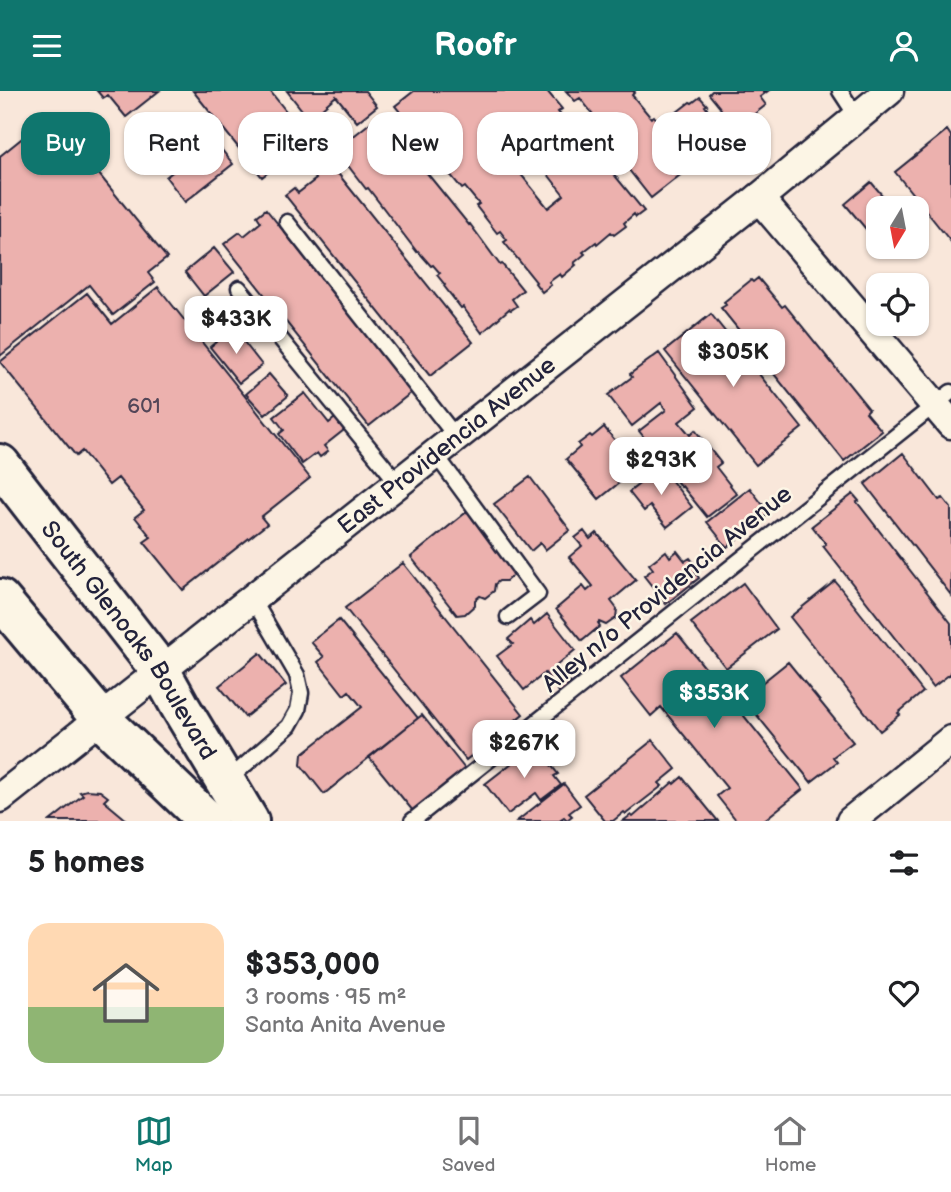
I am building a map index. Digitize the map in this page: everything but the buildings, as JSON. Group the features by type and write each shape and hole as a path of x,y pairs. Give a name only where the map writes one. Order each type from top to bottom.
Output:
{"main road":[{"name":"South Glenoaks Boulevard","path":"0,464 160,670 249,821"},
{"name":"South Glenoaks Boulevard","path":"0,599 100,718 208,821"}],"street":[{"name":"East Providencia Avenue","path":"0,798 759,198 889,91"},
{"path":"759,198 946,407"},
{"path":"850,821 951,740"}],"lane":[{"path":"840,91 857,117"},
{"path":"287,222 446,446 538,594 508,617"},
{"path":"239,288 398,484"},
{"name":"Alley n/o Providencia Avenue","path":"412,821 946,407"},
{"path":"226,782 289,726 298,710 301,692 297,675 252,598"}]}
